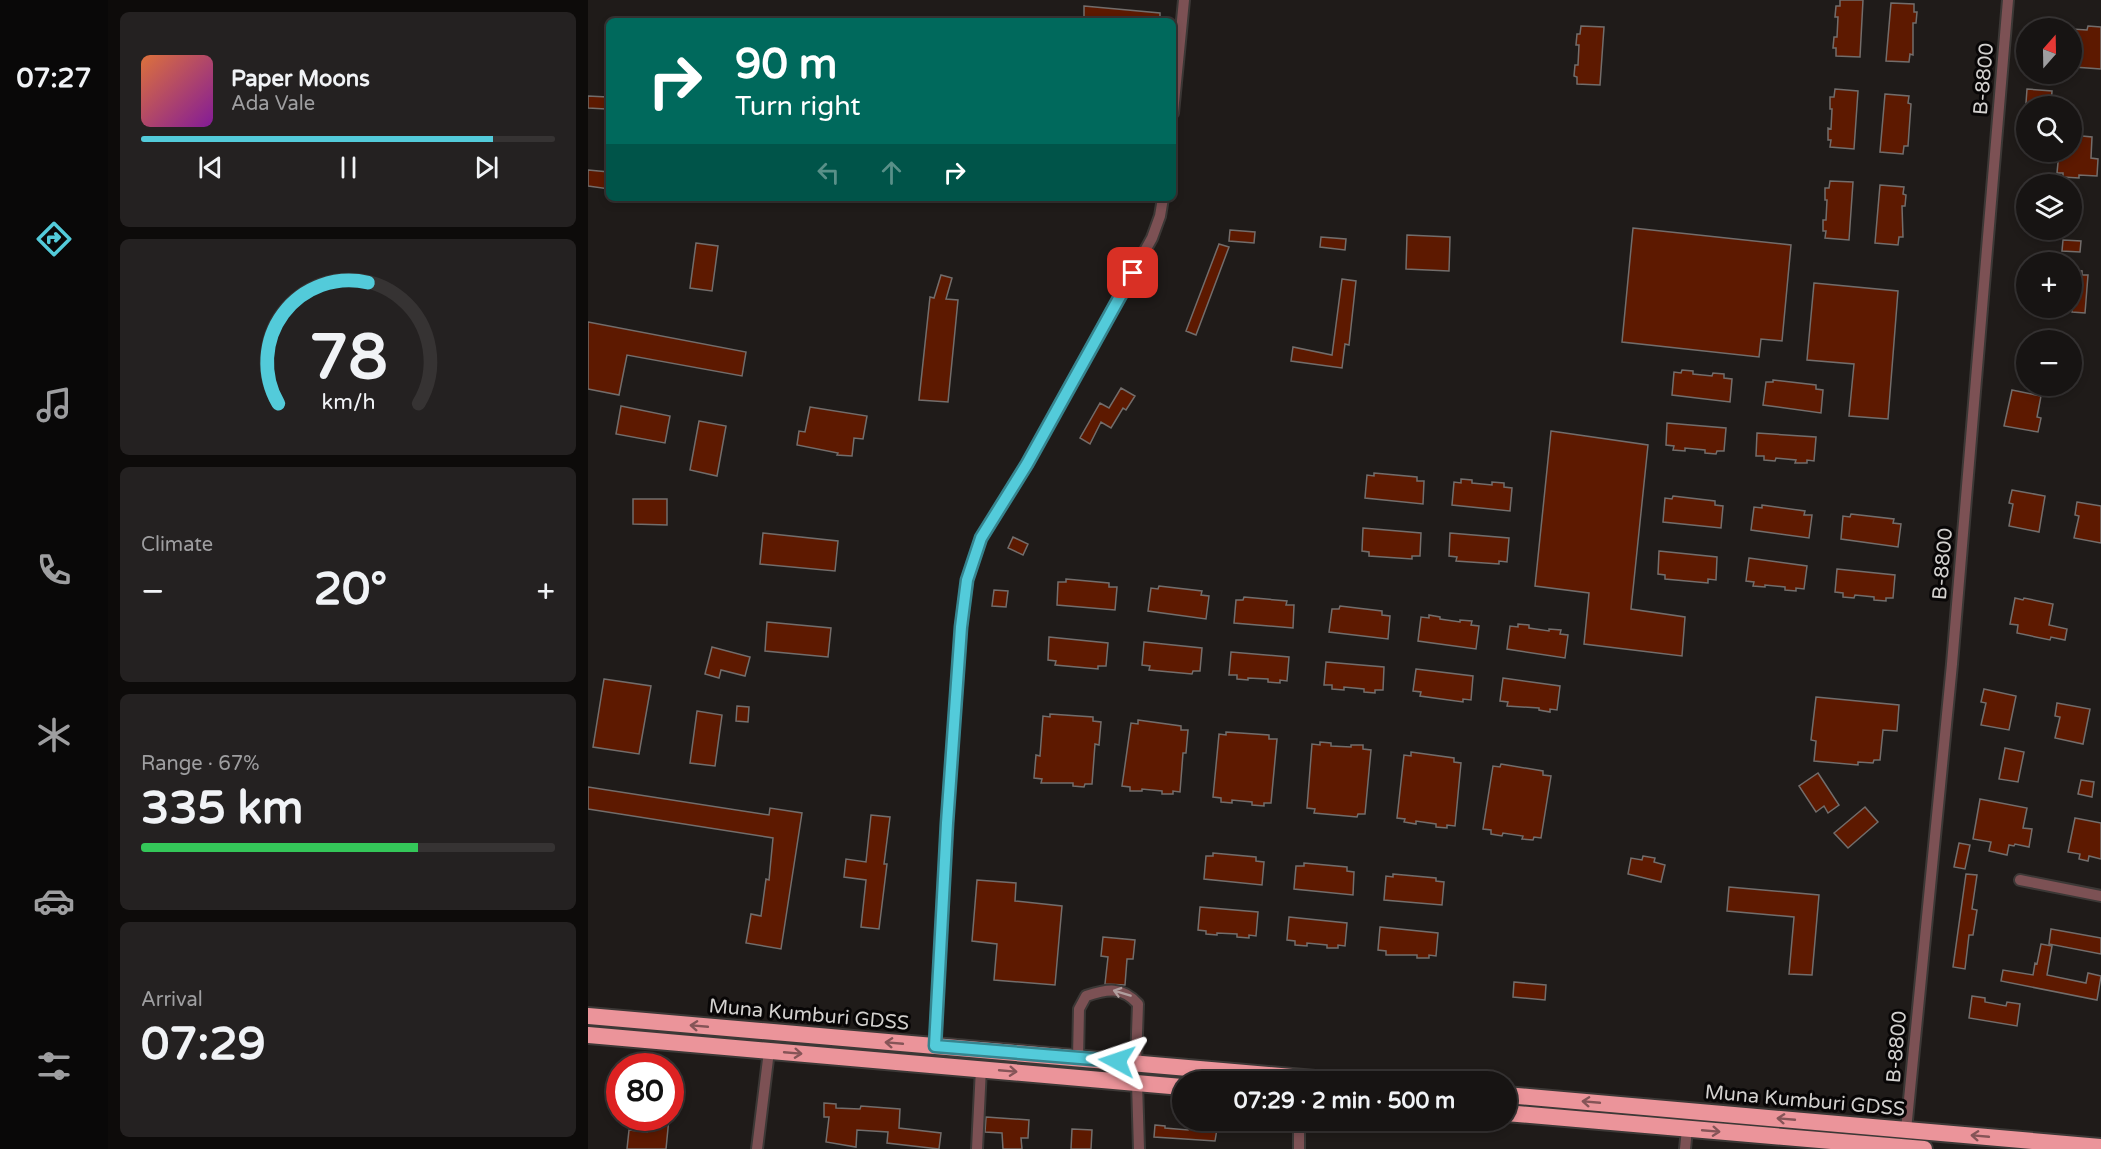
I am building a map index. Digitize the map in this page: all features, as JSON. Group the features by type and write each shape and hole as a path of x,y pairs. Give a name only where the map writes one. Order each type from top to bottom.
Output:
{"highway":[{"name":"Muna Kumburi GDSS","path":"588,1016 1226,1071"},
{"name":"Muna Kumburi GDSS","path":"588,1035 1172,1086"},
{"name":"Muna Kumburi GDSS","path":"1517,1096 2101,1147"},
{"name":"Muna Kumburi GDSS","path":"1517,1114 1924,1149"}],"street":[{"path":"1176,82 1184,0"},
{"name":"B-8800","path":"1906,1130 1952,664 2008,0"},
{"path":"935,1046 947,823 961,627 967,580 981,538 1027,464 1152,238 1162,201"},
{"path":"2020,880 2101,896"},
{"path":"1077,1058 1079,1009 1086,996 1106,989 1129,993 1138,1004 1136,1063"},
{"path":"757,1149 769,1051"},
{"path":"977,1149 981,1068"},
{"path":"1137,1083 1139,1149"},
{"path":"1685,1149 1687,1129"},
{"path":"1299,1131 1299,1149"}],"building":[{"path":"1840,0 1863,0 1860,57 1836,56 1836,48 1833,48 1834,37 1837,37 1836,6 1840,6"},
{"path":"1891,3 1914,4 1914,12 1917,12 1916,23 1913,23 1913,55 1910,54 1909,62 1886,61"},
{"path":"1084,6 1160,13 1160,18 1084,18"},
{"path":"1581,26 1604,27 1600,85 1577,84 1577,77 1574,76 1575,65 1578,65 1577,34 1580,34"},
{"path":"2088,26 2101,27 2101,69 2082,68 2082,30 2087,30"},
{"path":"1835,89 1858,91 1854,149 1830,147 1828,128 1831,129 1832,109 1830,109 1830,97 1834,97"},
{"path":"2027,89 2052,91 2052,96 2026,96"},
{"path":"1885,94 1909,96 1908,103 1911,104 1908,146 1904,146 1903,154 1880,152"},
{"path":"588,96 606,97 606,109 588,108"},
{"path":"2082,136 2092,137 2091,158 2098,159 2097,176 2057,173 2058,162 2082,162"},
{"path":"588,170 606,172 606,189 588,186"},
{"path":"1830,181 1853,182 1849,240 1825,238 1823,220 1826,220 1827,200 1825,200 1825,188 1829,188"},
{"path":"1880,185 1904,187 1903,194 1906,195 1905,206 1902,206 1903,237 1899,237 1898,245 1875,243"},
{"path":"1633,228 1791,245 1782,341 1761,339 1759,357 1622,342"},
{"path":"1230,230 1255,232 1254,243 1229,241"},
{"path":"1407,235 1450,237 1449,271 1406,269"},
{"path":"1321,237 1346,239 1345,250 1320,247"},
{"path":"2063,240 2081,241 2080,252 2062,251"},
{"path":"696,243 718,246 712,291 690,288"},
{"path":"1219,244 1229,247 1196,335 1186,331"},
{"path":"941,275 952,278 946,299 958,300 948,402 919,400 930,297 934,298"},
{"path":"2082,275 2088,275 2085,313 2082,313"},
{"path":"1342,279 1356,281 1349,345 1345,344 1342,368 1291,361 1293,347 1332,355"},
{"path":"1814,283 1898,291 1888,419 1849,416 1854,364 1807,360"},
{"path":"588,322 746,352 742,376 627,355 619,395 588,389"},
{"path":"1682,370 1712,376 1713,373 1724,374 1724,378 1732,379 1730,402 1672,395 1674,372 1681,373"},
{"path":"1773,380 1816,385 1816,389 1823,390 1821,413 1763,405 1766,382 1773,382"},
{"path":"1121,388 1135,396 1126,410 1123,408 1111,428 1101,422 1090,444 1080,438 1100,403 1109,408"},
{"path":"2012,390 2016,391 2016,396 2041,396 2037,417 2041,418 2038,432 2004,426"},
{"path":"621,406 670,416 665,443 616,434"},
{"path":"810,407 867,416 863,439 854,438 852,456 837,455 838,453 797,445 799,431 805,432"},
{"path":"699,421 726,426 717,476 690,470"},
{"path":"1667,423 1726,428 1724,451 1717,451 1716,454 1705,453 1705,450 1685,448 1685,451 1673,450 1674,446 1666,445"},
{"path":"1551,431 1648,445 1631,609 1685,617 1682,656 1584,644 1589,593 1535,586"},
{"path":"1757,433 1816,437 1814,461 1795,463 1796,460 1776,458 1775,461 1764,460 1764,456 1756,456"},
{"path":"1374,473 1417,477 1417,481 1424,481 1423,504 1365,498 1367,475 1374,476"},
{"path":"1461,479 1472,480 1472,483 1492,485 1492,482 1504,483 1504,487 1512,488 1510,511 1452,505 1454,482 1461,483"},
{"path":"2012,490 2045,496 2039,532 2009,526 2013,504 2009,503"},
{"path":"1673,496 1715,501 1715,505 1723,506 1721,528 1663,522 1665,498 1672,499"},
{"path":"633,499 667,499 667,525 633,524"},
{"path":"2077,502 2101,506 2101,543 2074,538 2079,516 2075,515"},
{"path":"1762,505 1805,511 1804,515 1812,515 1809,538 1751,530 1754,507 1762,508"},
{"path":"1851,514 1894,519 1893,523 1901,524 1898,547 1841,539 1843,516 1850,517"},
{"path":"1363,528 1421,533 1420,556 1412,556 1412,559 1369,556 1369,552 1362,551"},
{"path":"763,533 838,541 835,571 760,564"},
{"path":"1450,533 1509,538 1507,562 1499,561 1499,564 1456,561 1457,557 1449,556"},
{"path":"1013,537 1028,544 1023,555 1008,548"},
{"path":"1659,551 1717,557 1716,580 1708,579 1708,583 1665,579 1665,575 1658,574"},
{"path":"1749,558 1807,566 1804,589 1796,588 1796,591 1785,590 1785,587 1753,586 1754,582 1746,581"},
{"path":"1837,569 1895,575 1893,598 1886,598 1886,601 1855,595 1854,598 1843,597 1843,593 1835,592"},
{"path":"1066,579 1109,583 1109,587 1117,587 1115,610 1057,605 1058,582 1066,582"},
{"path":"1159,586 1202,591 1201,595 1209,596 1206,619 1148,611 1151,588 1158,589"},
{"path":"994,590 1008,591 1006,607 992,606"},
{"path":"1244,597 1287,601 1286,605 1294,605 1293,628 1234,623 1236,600 1243,600"},
{"path":"2015,598 2053,604 2049,625 2067,629 2065,640 2051,637 2050,640 2017,633 2018,625 2010,624"},
{"path":"1340,606 1382,611 1382,615 1390,616 1388,639 1329,632 1332,609 1339,609"},
{"path":"1429,615 1460,622 1460,620 1472,621 1471,625 1479,626 1476,649 1418,641 1421,617 1429,618"},
{"path":"767,622 831,628 828,657 765,651"},
{"path":"1518,624 1549,631 1549,629 1561,630 1560,634 1568,635 1565,658 1507,649 1510,626 1518,627"},
{"path":"1049,637 1108,643 1106,666 1098,666 1098,669 1055,665 1056,661 1048,660"},
{"path":"1144,642 1202,648 1200,671 1193,671 1192,674 1149,670 1150,666 1142,665"},
{"path":"712,647 750,657 745,676 721,670 719,678 705,674"},
{"path":"1231,652 1289,657 1287,681 1280,680 1280,683 1268,682 1268,679 1237,679 1237,675 1229,675"},
{"path":"1326,662 1384,667 1383,690 1375,690 1375,693 1364,692 1364,689 1344,687 1344,690 1332,689 1332,685 1324,685"},
{"path":"1416,669 1473,676 1471,700 1463,699 1463,702 1420,696 1421,692 1413,691"},
{"path":"1503,678 1560,686 1557,710 1550,709 1550,712 1539,710 1539,708 1507,706 1508,702 1500,701"},
{"path":"604,679 651,686 639,754 593,747"},
{"path":"1984,689 2016,696 2009,730 1981,725 1986,703 1981,702"},
{"path":"1816,697 1899,705 1897,731 1883,730 1880,760 1874,760 1873,763 1858,762 1858,765 1814,761 1816,741 1811,740"},
{"path":"2057,703 2090,709 2083,744 2055,738 2060,717 2055,716"},
{"path":"737,706 749,707 748,722 736,721"},
{"path":"697,711 722,715 715,766 690,763"},
{"path":"1050,714 1093,717 1093,721 1101,722 1099,745 1095,744 1092,784 1085,784 1084,787 1073,786 1073,783 1041,783 1042,779 1034,778 1036,755 1040,756 1043,716 1050,717"},
{"path":"1138,720 1181,726 1181,730 1188,730 1186,753 1183,753 1180,792 1162,794 1162,791 1142,789 1142,791 1130,791 1130,787 1122,786 1131,723 1138,724"},
{"path":"1226,732 1269,735 1269,739 1277,739 1271,803 1264,803 1264,806 1232,800 1232,803 1221,802 1221,798 1213,797 1219,734 1226,735"},
{"path":"1320,742 1331,743 1331,746 1363,745 1363,749 1371,750 1365,814 1358,814 1357,817 1314,813 1315,809 1307,808 1312,744 1320,745"},
{"path":"2005,748 2024,752 2018,782 1999,779"},
{"path":"1411,752 1454,758 1454,762 1461,763 1455,826 1436,827 1436,824 1416,821 1416,824 1397,818 1404,755 1411,756"},
{"path":"1501,764 1543,771 1543,775 1551,776 1541,838 1522,839 1523,836 1503,833 1502,836 1491,834 1491,830 1483,829 1493,766 1500,767"},
{"path":"1818,773 1839,805 1828,813 1824,806 1816,812 1799,786"},
{"path":"2081,780 2094,782 2092,797 2078,794"},
{"path":"588,787 769,815 770,808 802,813 781,949 746,943 751,914 761,916 766,879 769,880 773,838 588,809"},
{"path":"1980,799 2027,808 2023,828 2032,829 2029,847 2009,845 2007,855 1989,851 1991,842 1973,839"},
{"path":"1865,807 1878,822 1848,848 1834,833"},
{"path":"871,815 890,817 879,929 861,927 866,880 844,877 846,859 866,862"},
{"path":"2075,818 2101,823 2101,859 2089,856 2088,861 2079,859 2080,854 2068,852"},
{"path":"1959,843 1970,845 1965,869 1954,867"},
{"path":"1213,853 1256,857 1256,861 1264,862 1262,885 1204,879 1206,856 1213,856"},
{"path":"1643,856 1655,858 1654,862 1665,865 1661,882 1628,874 1631,858 1642,860"},
{"path":"1304,863 1347,867 1347,871 1354,872 1353,895 1294,889 1296,866 1304,866"},
{"path":"1393,874 1436,878 1436,881 1444,882 1442,905 1384,900 1386,876 1393,877"},
{"path":"1966,874 1977,875 1972,909 1977,910 1973,935 1969,935 1965,969 1953,967"},
{"path":"977,880 1016,883 1015,901 1062,906 1055,985 994,980 997,944 972,941"},
{"path":"1729,887 1819,895 1812,975 1789,974 1794,917 1727,911"},
{"path":"1200,907 1258,912 1256,936 1249,935 1249,938 1237,937 1237,934 1206,934 1206,931 1198,930"},
{"path":"1289,917 1347,923 1345,946 1327,948 1327,945 1307,943 1307,946 1295,945 1295,941 1287,940"},
{"path":"1380,927 1438,933 1436,956 1417,958 1417,955 1386,955 1386,951 1378,950"},
{"path":"2051,929 2101,938 2101,954 2049,944"},
{"path":"1103,937 1135,940 1133,959 1127,959 1125,985 1105,984 1108,957 1101,956"},
{"path":"2041,944 2052,946 2047,975 2086,983 2088,973 2101,976 2097,1000 2001,981 2003,970 2033,975"},
{"path":"1514,982 1546,985 1545,1000 1513,997"},
{"path":"1972,996 1985,998 1985,1002 2006,1006 2007,1002 2020,1004 2017,1026 1969,1018"},
{"path":"824,1103 836,1104 836,1108 860,1109 861,1106 900,1109 899,1128 941,1133 939,1149 887,1143 888,1132 857,1130 856,1147 826,1142 829,1117 824,1117"},
{"path":"986,1117 1029,1120 1028,1138 1021,1138 1022,1149 1003,1149 1002,1133 985,1132"},
{"path":"1155,1125 1165,1126 1165,1128 1172,1129 1172,1131 1217,1131 1215,1141 1154,1137"},
{"path":"1072,1129 1092,1130 1091,1149 1071,1149"},
{"path":"629,1131 668,1131 666,1149 627,1149"}],"route":[{"path":"1117,1061 935,1046 947,823 961,627 967,580 981,538 1027,464 1133,273"}]}
